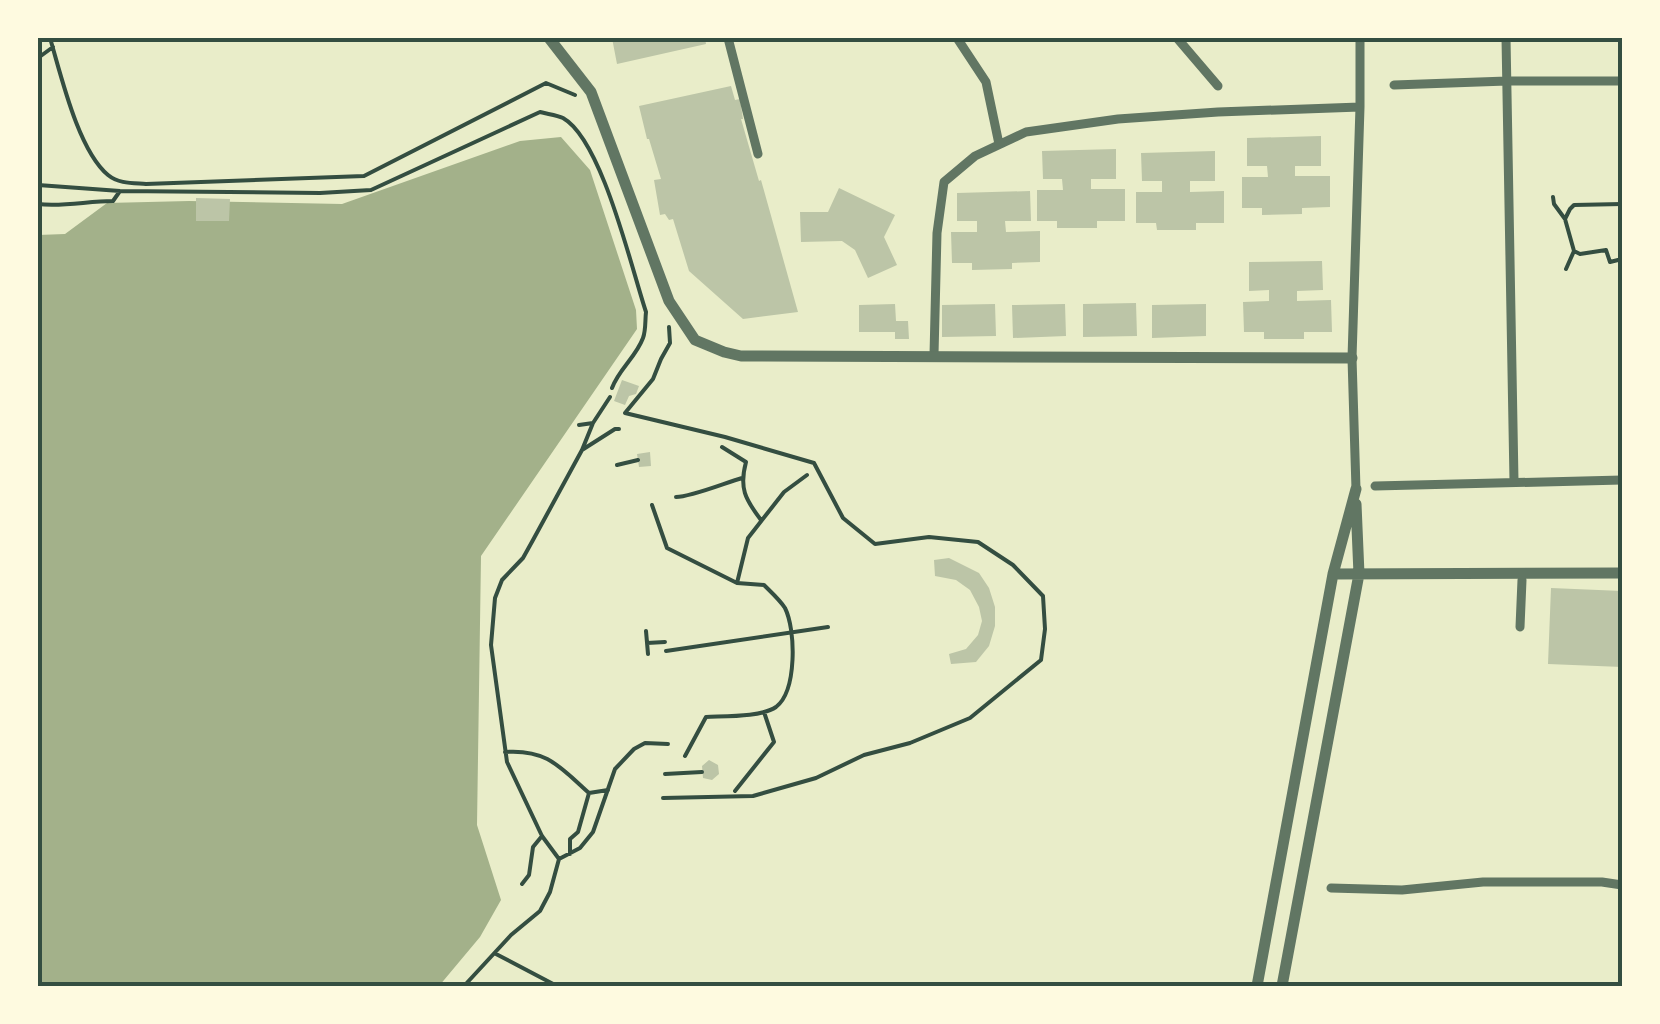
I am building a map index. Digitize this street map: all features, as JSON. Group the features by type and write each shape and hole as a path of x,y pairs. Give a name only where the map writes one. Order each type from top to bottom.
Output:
{"street":[{"path":"549,38 591,92 668,301 696,340 724,352 741,356 1352,358"},
{"path":"728,38 758,154"},
{"path":"957,38 986,82 998,144"},
{"path":"1177,38 1218,86"},
{"path":"1282,986 1359,574 1352,358 1360,38"},
{"path":"1506,38 1514,481"},
{"path":"1394,84 1507,80 1622,82"},
{"path":"934,355 937,232 944,182 975,156 1026,132 1118,119 1360,107"},
{"path":"1375,486 1622,480"},
{"path":"1256,986 1332,574 1356,489"},
{"path":"1332,574 1622,572"},
{"path":"1520,627 1522,580"},
{"path":"1332,888 1402,890 1483,882 1622,885"}],"path":[{"path":"50,38 85,143 108,175 122,182 364,176 546,83 578,96"},
{"path":"38,58 53,47"},
{"path":"38,185 120,191 371,190 540,112 564,118 599,165 646,312 644,336 617,374 612,388"},
{"path":"212,192 213,182"},
{"path":"38,204 114,201 120,191"},
{"path":"1553,197 1565,219 1574,251 1566,269"},
{"path":"1565,219 1574,205 1622,204"},
{"path":"1574,251 1580,254 1606,250 1610,262 1622,259"},
{"path":"663,798 754,796 816,778 864,755 910,743 970,718 1041,660 1045,629 1043,596 1013,565 978,542 929,536 875,544 843,518 814,463 624,413 653,379 670,343 668,320"},
{"path":"559,859 542,836 507,768 490,645 495,598 502,580 533,540 610,398"},
{"path":"579,425 594,423"},
{"path":"582,450 619,429"},
{"path":"722,446 746,462 743,490 761,520"},
{"path":"616,465 638,460"},
{"path":"736,583 748,538 784,492 806,475"},
{"path":"676,497 688,497 742,478"},
{"path":"652,504 667,548 736,583 764,584 784,607 792,632 793,660 779,705 764,712 706,717 685,756"},
{"path":"666,651 828,627"},
{"path":"646,630 648,654"},
{"path":"647,643 666,642"},
{"path":"735,791 774,742 764,712"},
{"path":"464,986 511,935 540,911 559,859 580,848 593,832 615,769 645,743 668,744"},
{"path":"505,752 523,751 550,758 590,793"},
{"path":"666,774 702,772"},
{"path":"590,793 608,790"},
{"path":"570,854 570,839 578,832 590,793"},
{"path":"522,884 529,875 532,847 542,836"},
{"path":"496,954 556,986"}],"shaded area":[{"path":"561,137 590,170 636,310 637,329 481,556 477,825 501,900 480,937 439,986 38,986 38,235 65,234 107,203 342,204 520,141"}],"building":[{"path":"612,38 705,38 706,44 617,64"},
{"path":"731,86 735,100 740,99 741,119 798,312 743,319 689,271 673,219 660,215 654,180 661,179 639,106"},
{"path":"1321,136 1321,166 1295,166 1295,176 1330,176 1330,207 1302,208 1302,214 1262,215 1262,208 1242,208 1242,177 1268,177 1267,166 1247,166 1247,138"},
{"path":"1116,149 1116,179 1091,179 1091,189 1125,189 1125,221 1097,221 1097,228 1057,228 1057,221 1037,221 1037,190 1063,190 1062,179 1043,179 1042,151"},
{"path":"1215,151 1215,181 1190,181 1190,192 1224,191 1224,223 1196,223 1196,230 1157,230 1156,223 1136,223 1136,192 1162,192 1162,181 1142,181 1141,153"},
{"path":"839,188 895,215 884,237 897,265 868,278 855,250 842,241 801,242 800,212 828,212"},
{"path":"1030,191 1031,221 1005,221 1006,232 1040,231 1040,262 1012,263 1012,269 972,270 972,263 952,263 951,232 977,232 977,221 957,221 957,193"},
{"path":"196,198 230,199 229,221 196,221"},
{"path":"1322,261 1323,290 1297,291 1297,301 1331,300 1332,332 1304,332 1304,339 1264,339 1264,332 1244,332 1243,302 1269,301 1269,290 1249,291 1249,262"},
{"path":"1136,303 1137,336 1083,337 1083,304"},
{"path":"895,304 896,321 908,321 909,339 895,339 895,332 859,332 859,305"},
{"path":"995,304 996,336 942,337 942,305"},
{"path":"1065,304 1066,336 1013,338 1012,305"},
{"path":"1206,304 1206,336 1152,338 1152,305"},
{"path":"622,380 639,386 625,405 614,401"},
{"path":"650,452 651,466 639,467 637,454"},
{"path":"949,558 979,573 995,607 989,646 976,662 951,664 949,654 966,649 978,635 982,621 970,590 956,580 935,576 934,560"},
{"path":"1551,588 1622,591 1622,667 1548,664"},
{"path":"709,760 718,765 719,774 712,780 703,778 702,766"}]}
